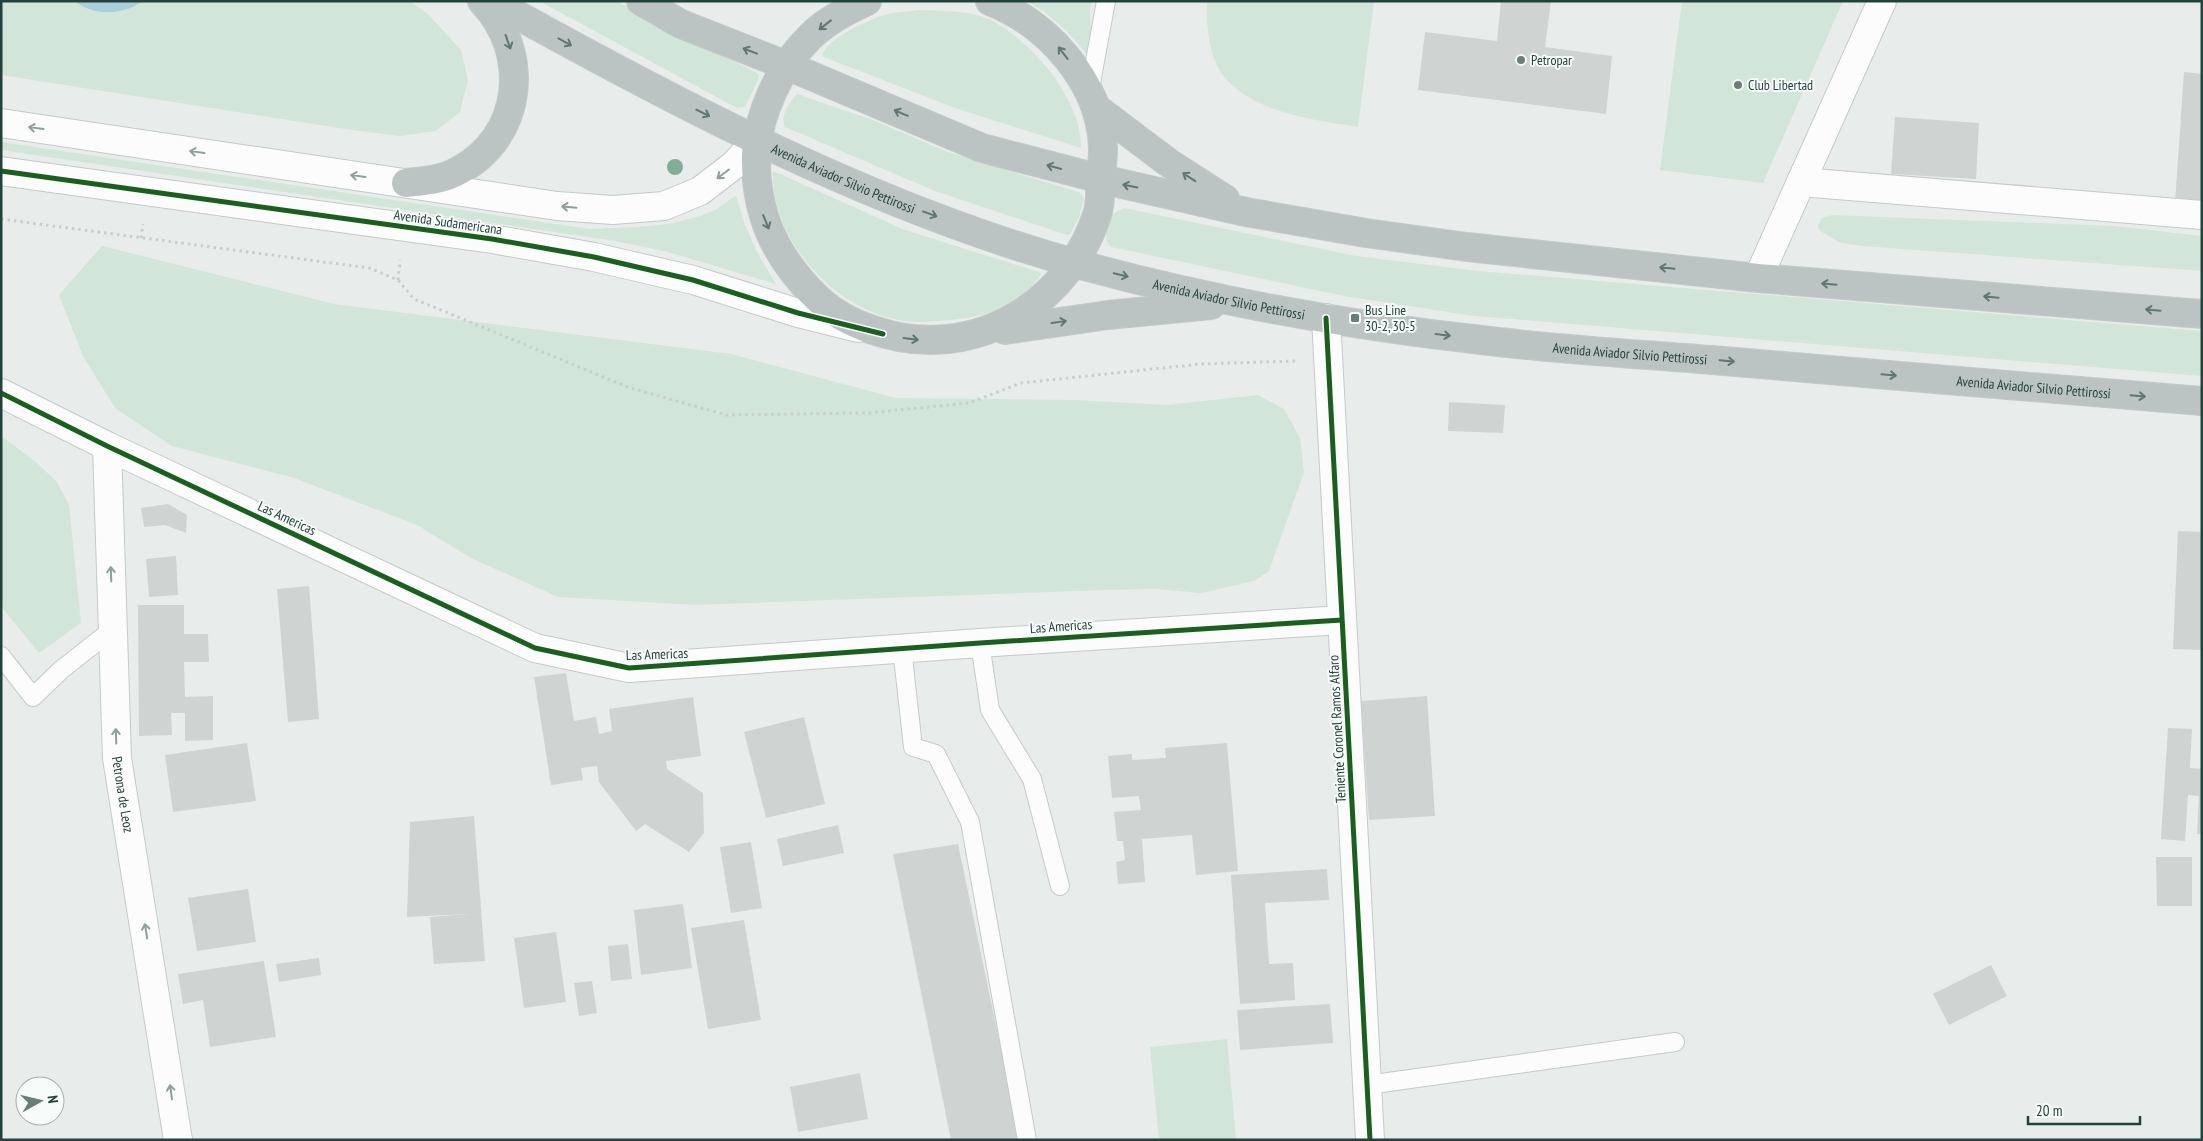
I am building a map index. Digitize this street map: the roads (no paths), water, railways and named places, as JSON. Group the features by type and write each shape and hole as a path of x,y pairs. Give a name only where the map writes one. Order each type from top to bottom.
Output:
{"highway":[{"path":"406,183 433,180 458,171 481,156 499,135 510,110 515,83 513,57 504,31 482,1"},
{"name":"Avenida Aviador Silvio Pettirossi","path":"492,1 624,74 757,140 913,208 993,237 1074,263 1165,286 1326,318 1493,342 2202,401"},
{"path":"640,1 680,24 788,66 982,148 1101,179 1246,212 1366,233 1467,247 1758,278 2202,314"},
{"path":"867,1 838,15 809,38 788,66 767,101 757,140 756,177 762,213 776,248 796,278 823,304 854,323 883,334 915,340 946,340 1108,315 1240,302"},
{"path":"976,335 1005,323 1031,308 1055,288 1074,263 1088,239 1098,212 1103,146 1092,101 1081,78 1062,50 1038,27 1009,9 990,1"},
{"path":"1092,101 1169,164 1246,212"}],"street":[{"path":"1758,278 1882,1"},
{"path":"1,123 567,206 613,210 664,206 700,191 734,165 757,140"},
{"name":"Avenida Sudamericana","path":"1,171 492,239 594,257 693,280 798,313 883,334"},
{"path":"1801,182 2202,215"},
{"name":"Teniente Coronel Ramos Alfaro","path":"1326,318 1370,1140"},
{"name":"Las Americas","path":"1,393 107,446 535,648 629,668 902,648 1342,620"},
{"name":"Petrona de Leoz","path":"107,446 117,758 178,1140"}],"lane":[{"path":"1092,101 1106,1"},
{"path":"1,656 33,697 61,670 113,629"},
{"path":"980,643 990,710 1032,779 1060,886"},
{"path":"902,648 913,747 936,754 970,822 1028,1140"},
{"path":"1367,1085 1675,1042"}],"water":[{"path":"75,1 143,1 127,9 100,12 91,10"}],"place":[{"name":"Petropar","path":"1521,60"},
{"name":"Club Libertad","path":"1738,85"},
{"name":"Bus Line 30-2, 30-5","path":"1355,318"}]}
